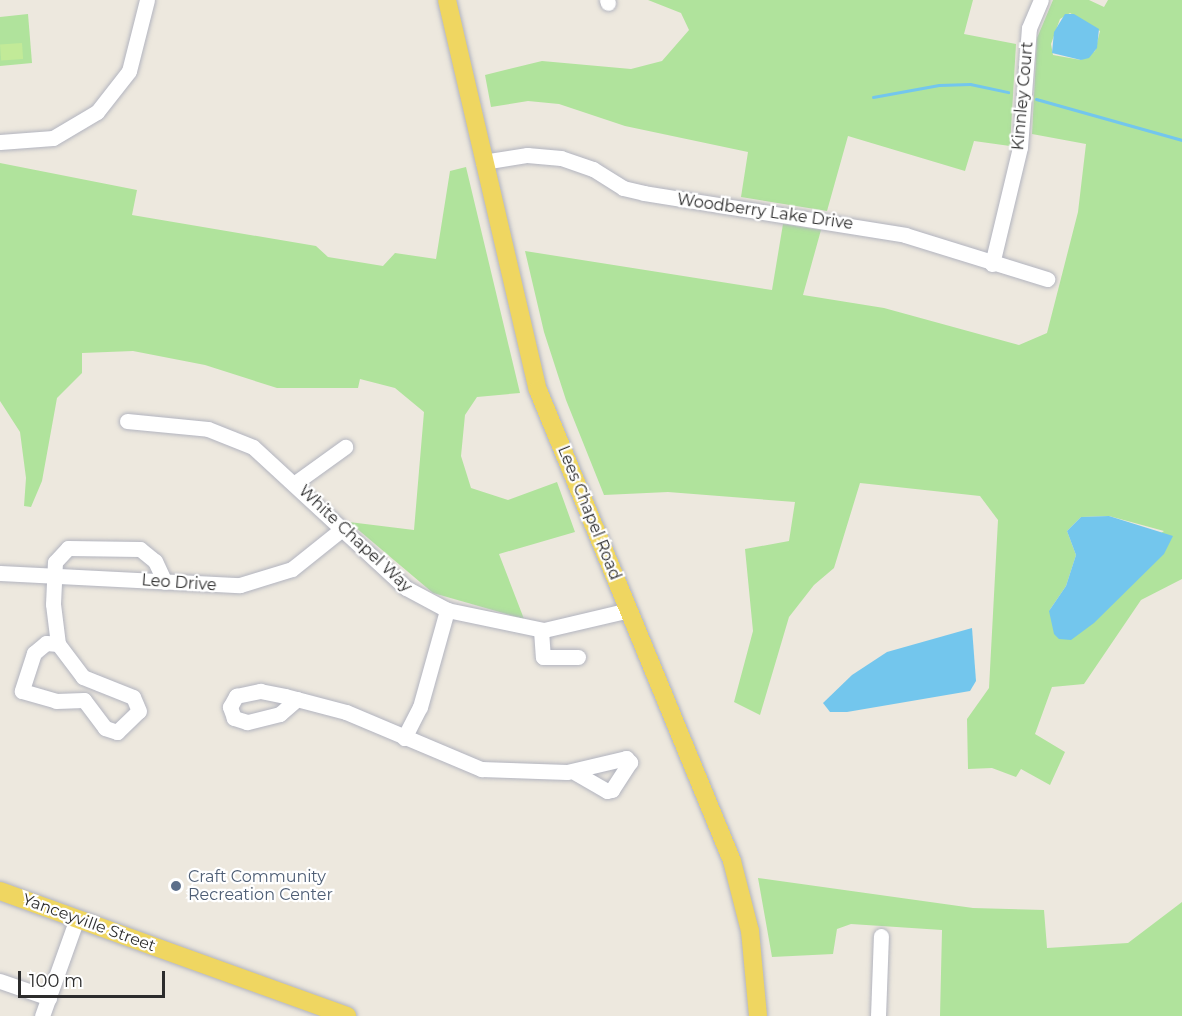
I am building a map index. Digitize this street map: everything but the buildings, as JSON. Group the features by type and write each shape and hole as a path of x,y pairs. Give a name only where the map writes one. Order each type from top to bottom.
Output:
{"main road":[{"name":"Lees Chapel Road","path":"447,0 538,390 732,861 750,931 758,1016"},
{"name":"Yanceyville Street","path":"0,891 347,1016"}],"street":[{"path":"0,142 53,138 97,112 129,71 147,0"},
{"name":"Kinnley Court","path":"992,264 1020,147 1029,28 1041,0"},
{"name":"Woodberry Lake Drive","path":"483,162 527,155 561,158 593,169 623,188 644,194 885,231 1047,279"},
{"name":"White Chapel Way","path":"127,421 226,434 253,447 295,483 406,588 447,610 541,630 584,624 629,610"},
{"path":"295,483 345,447"},
{"name":"Leo Drive","path":"0,573 226,586 258,582 292,569 342,529"},
{"path":"58,644 46,643 34,653 22,691 56,701 84,700 105,728 117,732 140,711 133,697 83,677 58,644 55,562 68,548 140,549 155,561 165,582"},
{"path":"404,738 420,707 447,610"},
{"path":"541,630 543,657 578,657"},
{"path":"74,699 80,692 83,677"},
{"path":"297,699 346,712 481,769 521,773 573,771 626,758 630,762 612,790 607,791 573,771"},
{"path":"42,1016 77,918"},
{"path":"878,1016 881,936"},
{"path":"0,981 49,998"}],"green space":[{"path":"648,0 973,0 964,34 1016,44 1010,146 974,141 965,171 848,136 827,211 741,197 748,152 625,126 559,104 528,101 491,107 485,75 542,61 631,69 662,61 689,30 681,13"},
{"path":"1053,0 1089,0 1104,7 1108,0 1182,0 1182,579 1141,600 1084,684 1052,687 1035,734 1065,752 1050,785 1021,769 1016,777 992,768 968,769 967,719 989,688 998,520 980,496 860,483 834,568 814,585 789,617 760,715 734,702 753,631 745,549 789,541 795,502 668,492 604,495 566,400 544,332 525,251 772,290 783,224 821,230 803,295 884,308 1019,345 1047,333 1078,212 1086,144 1032,134 1037,38","holes":["1070,13 1100,31 1095,51 1081,60 1053,55 1051,44 1060,19","1109,516 1164,531 1049,611 1066,586 1076,555 1067,531 1081,517"]},
{"path":"28,14 32,63 0,66 0,17"},
{"path":"22,43 23,59 1,60 0,45"},
{"path":"0,163 137,190 132,215 316,246 328,257 383,266 395,253 436,259 450,171 466,167 520,393 477,397 465,415 461,456 471,488 508,500 557,482 575,532 499,554 524,619 433,593 349,522 414,530 424,412 395,388 360,379 358,388 277,388 205,365 133,351 82,353 82,373 57,398 42,481 31,507 24,506 26,478 20,432 0,401"},
{"path":"758,878 973,908 1044,910 1047,948 1128,943 1182,902 1182,1016 940,1016 942,930 851,924 837,929 833,954 772,957"}],"water":[{"path":"1065,14 1074,14 1099,29 1097,48 1089,58 1081,60 1052,53 1054,32"},
{"path":"1109,516 1173,536 1164,554 1094,623 1071,640 1059,639 1054,634 1049,611 1066,586 1076,555 1067,531 1081,517"},
{"path":"972,628 976,681 970,691 847,712 830,712 823,703 852,675 887,652"}],"waterway":[{"path":"873,97 939,85 970,84 1008,92"},
{"path":"1036,99 1182,140"}],"place":[{"name":"Craft Community Recreation Center","path":"176,886"}]}
